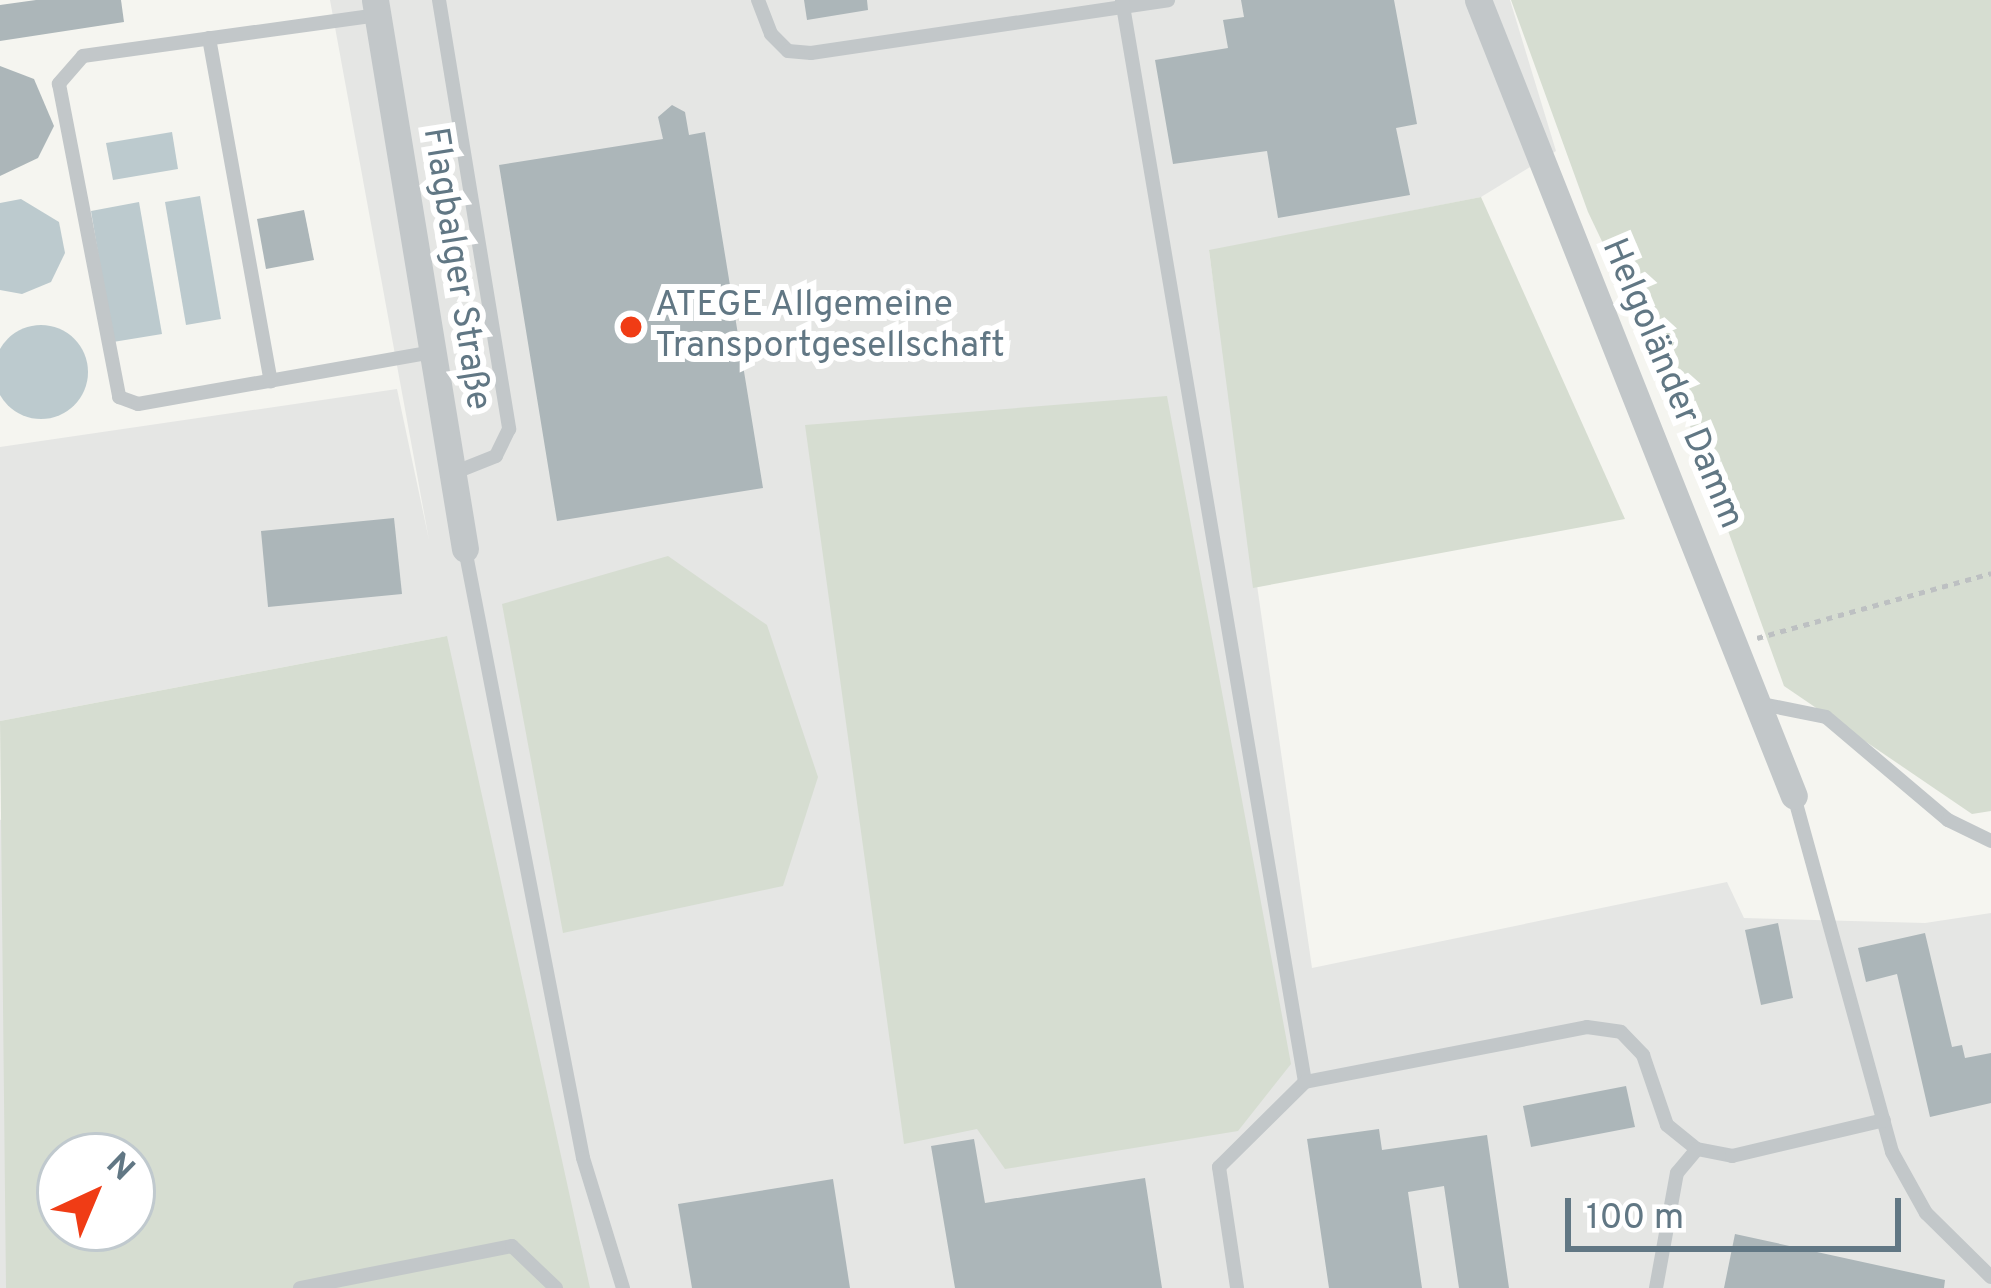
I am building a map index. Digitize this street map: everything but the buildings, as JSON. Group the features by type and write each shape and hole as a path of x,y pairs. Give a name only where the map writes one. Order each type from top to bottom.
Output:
{"street":[{"name":"Helgoländer Damm","path":"1478,0 1739,643 1793,796"},
{"name":"Flagbalger Straße","path":"377,7 466,548"}],"lane":[{"path":"439,0 509,429 496,456 452,474"},
{"path":"758,0 770,34 788,51 811,53 1168,0"},
{"path":"1123,5 1305,1082"},
{"path":"377,7 83,56 59,84 109,380 138,404 433,352"},
{"path":"209,38 271,381"},
{"path":"466,548 584,1158 623,1288"},
{"path":"1762,704 1826,717 1948,820 1991,841"},
{"path":"1793,796 1884,1120 1926,1213 1991,1277"},
{"path":"1238,1288 1219,1168 1305,1082 1587,1027 1622,1032 1643,1055 1667,1125 1697,1149 1732,1156 1884,1120"},
{"path":"1656,1288 1677,1174 1697,1149"},
{"path":"303,1288 512,1246 556,1288"}],"path":[{"path":"1739,643 1991,572"}],"shaded area":[{"path":"330,0 1510,0 1556,151 1481,197 1209,251 1312,968 1727,882 1744,918 1925,923 1991,913 1991,1288 0,1288 0,820 447,636 0,721 0,447 397,389 429,540"},
{"path":"1511,0 1991,0 1991,811 1972,814 1784,686 1691,428 1588,212"},
{"path":"172,132 178,169 113,180 106,143"},
{"path":"200,196 221,319 186,325 165,202"},
{"path":"1481,197 1625,519 1253,588 1209,250"},
{"path":"21,199 59,222 65,253 51,282 22,294 0,290 0,203"},
{"path":"139,202 162,334 113,342 91,211"},
{"path":"41,325 59,328 74,339 85,354 85,390 74,405 59,416 41,419 23,416 8,405 -3,390 -6,372 -3,354 8,339 23,328"},
{"path":"1167,396 1291,1064 1238,1131 1005,1169 977,1129 904,1144 805,425"},
{"path":"668,556 767,625 818,777 783,886 563,933 502,604"},
{"path":"447,636 590,1288 6,1288 0,721"}],"place":[{"name":"ATEGE Allgemeine Transportgesellschaft","path":"631,327"}]}
